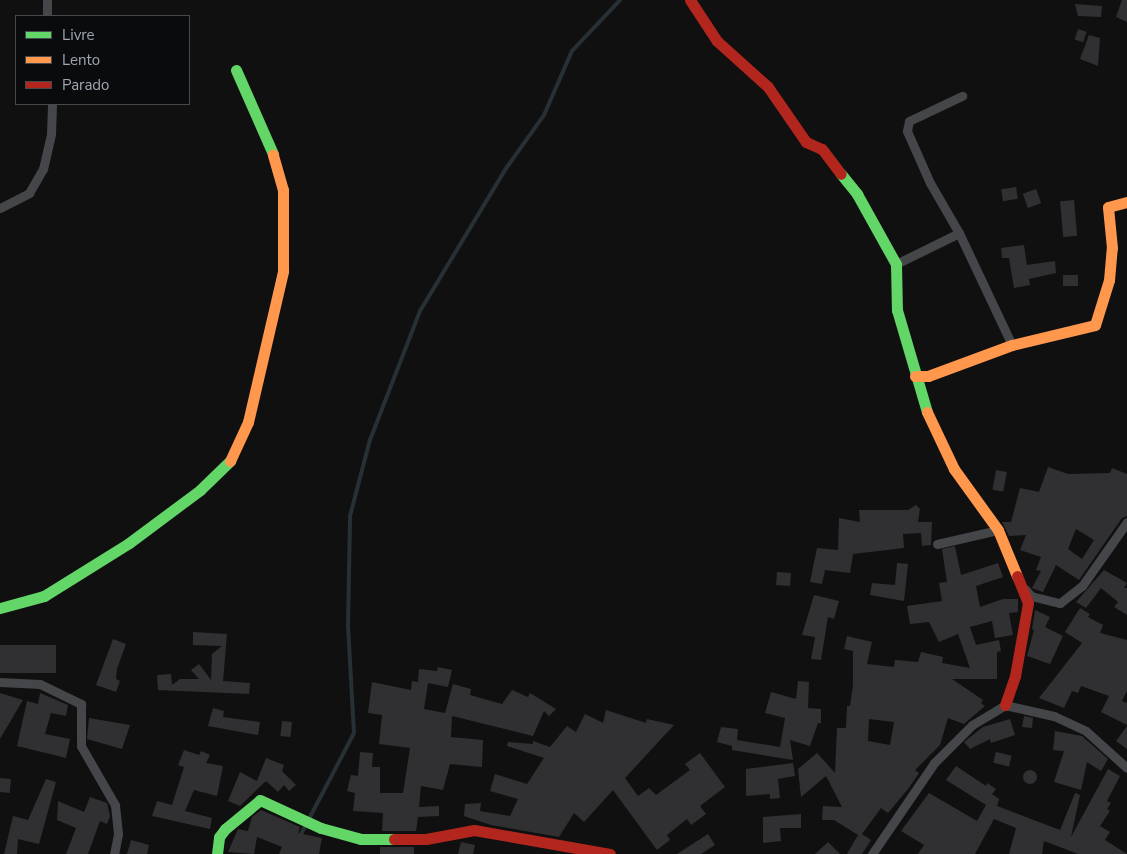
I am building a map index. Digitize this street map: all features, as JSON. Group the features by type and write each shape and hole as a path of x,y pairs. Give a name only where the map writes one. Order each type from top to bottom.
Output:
{"street":[{"path":"47,0 47,15"},
{"path":"690,0 717,41 768,87 806,142 822,149 857,194 896,264 897,310 915,376 934,430 954,468 998,530 1023,586 1028,603 1015,676 1005,705 972,725 934,763 872,854"},
{"path":"0,608 44,596 129,543 200,490 229,462 248,422 284,271 285,238 283,190 274,155 236,70"},
{"path":"962,96 910,121 907,131 930,183 959,233 1012,345"},
{"path":"0,208 29,193 43,169 51,134 52,105"},
{"path":"915,376 928,376 1012,345 1095,325 1110,280 1112,248 1108,207 1127,202"},
{"path":"896,264 959,233"},
{"path":"1023,586 1031,596 1060,603 1082,586 1127,522"},
{"path":"937,544 998,530"},
{"path":"0,682 40,684 81,704 81,746 115,805 118,834 114,854"},
{"path":"1005,705 1054,716 1086,731 1127,768"},
{"path":"217,854 219,837 225,829 260,800 321,828 361,839 426,838 474,830 610,854"}],"building":[{"path":"1122,0 1127,0 1127,22 1116,17"},
{"path":"1075,4 1102,6 1101,17 1078,16"},
{"path":"1078,29 1087,32 1083,42 1075,39"},
{"path":"1089,35 1100,38 1098,66 1080,59"},
{"path":"1016,187 1018,199 1003,201 1001,189"},
{"path":"1036,189 1041,203 1028,208 1023,194"},
{"path":"1074,200 1077,236 1063,237 1060,201"},
{"path":"1024,245 1027,265 1055,261 1056,273 1029,279 1030,285 1014,288 1009,258 1002,258 1001,248"},
{"path":"1063,275 1078,275 1078,286 1063,286"},
{"path":"1048,467 1068,474 1110,473 1112,468 1127,474 1127,516 1122,518 1079,580 1056,565 1043,592 1032,588 1041,571 1036,570 1041,557 1020,550 1026,535 1009,536 1002,522 1011,522 1020,488 1039,492","holes":["1076,529 1094,540 1082,559 1068,549"]},
{"path":"996,470 1007,472 1003,492 993,490"},
{"path":"916,505 920,509 918,522 932,522 931,545 922,546 921,533 903,534 904,548 853,554 850,573 825,570 822,584 810,582 817,548 838,550 839,518 860,522 859,510 908,510"},
{"path":"955,546 961,575 998,563 1003,577 976,586 980,607 1003,599 1018,599 1018,612 1009,613 1013,635 995,638 992,621 970,627 976,645 999,640 1001,651 997,652 997,679 952,679 983,700 981,703 985,706 964,724 948,718 940,745 915,770 919,773 908,789 888,813 881,808 862,834 871,840 862,854 847,854 858,835 834,820 822,820 823,806 842,807 826,776 801,797 798,769 817,753 835,773 837,728 846,728 847,706 850,706 853,685 853,651 844,649 847,636 872,642 867,664 894,667 895,660 918,662 921,652 943,657 942,663 970,668 958,634 939,642 929,622 910,624 907,606 942,601 939,583 947,582 942,549","holes":["869,719 894,722 890,745 868,741"]},
{"path":"897,563 908,564 904,601 870,595 872,583 895,585"},
{"path":"1104,570 1127,583 1124,588 1127,588 1127,615 1114,607 1118,602 1101,588 1086,608 1076,602"},
{"path":"777,572 791,573 790,586 776,585"},
{"path":"814,595 839,601 834,619 828,617 821,660 811,659 815,637 802,635"},
{"path":"1080,608 1090,614 1088,617 1103,625 1100,633 1127,640 1127,691 1122,701 1127,703 1127,725 1101,712 1109,696 1081,686 1078,693 1072,691 1064,708 1039,698 1082,643 1065,632"},
{"path":"1035,610 1050,617 1045,627 1063,636 1050,664 1027,656 1034,630 1032,629"},
{"path":"193,632 227,634 223,681 250,683 249,694 158,690 157,675 171,674 172,685 180,679 199,679 191,670 199,664 211,680 212,654 222,646 193,645"},
{"path":"113,639 126,644 117,669 116,679 120,681 116,692 96,685"},
{"path":"0,645 56,645 56,673 0,673"},
{"path":"438,667 452,670 448,687 428,683 424,709 445,713 453,684 471,689 470,695 502,704 512,690 528,697 530,693 556,709 549,716 544,711 533,736 452,716 451,737 483,740 482,767 450,764 443,790 421,786 419,807 439,806 439,816 418,817 416,831 382,831 383,813 353,811 355,793 347,791 351,775 358,776 360,752 373,753 372,767 380,767 380,793 403,793 410,748 379,744 382,715 368,713 372,682 411,690 412,681 418,682 419,669 437,671"},
{"path":"798,681 809,682 808,708 821,709 821,723 818,723 810,746 790,740 793,760 732,750 732,746 717,742 721,727 738,729 737,740 780,747 785,718 765,713 771,692 796,699"},
{"path":"0,693 23,700 0,739"},
{"path":"40,693 68,705 66,716 51,713 45,734 70,739 66,758 17,746 27,701 38,704"},
{"path":"213,708 224,711 223,717 260,722 258,735 208,726"},
{"path":"606,710 646,723 647,719 674,725 625,778 638,796 649,788 656,795 690,770 685,764 700,753 725,787 700,806 706,814 691,825 687,819 667,835 670,840 657,850 613,790 584,822 574,813 559,837 491,825 464,816 465,804 481,803 480,811 510,816 518,799 490,791 495,774 527,784 544,758 507,746 508,742 533,744 533,741 550,747 567,726 576,732 585,714 603,723"},
{"path":"1024,716 1033,718 1032,728 1022,727"},
{"path":"89,718 130,725 122,749 87,739"},
{"path":"1010,719 1015,735 991,743 990,739 970,749 964,742 983,727"},
{"path":"282,721 292,722 290,737 280,736"},
{"path":"1127,726 1127,749 1116,741"},
{"path":"1055,731 1082,736 1108,759 1101,771 1087,762 1081,790 1054,782 1064,751 1053,750"},
{"path":"184,750 199,755 201,751 210,755 206,763 223,766 217,796 194,790 185,811 212,818 210,829 152,816 157,801 172,805 184,767 178,765"},
{"path":"996,752 1012,756 1009,767 993,763"},
{"path":"266,758 284,765 282,771 296,785 289,791 284,785 278,792 266,781 240,806 228,801 240,772 257,781"},
{"path":"793,763 795,776 778,779 780,798 770,799 770,794 746,796 746,769"},
{"path":"956,766 986,786 987,783 996,789 992,794 999,799 997,806 1060,830 1075,793 1080,795 1071,837 1108,769 1120,776 1107,801 1111,803 1107,809 1110,811 1100,826 1110,832 1105,840 1127,854 1078,854 1044,841 1042,854 1009,854 1016,828 994,819 975,854 918,854 924,845 901,831 929,793 977,821 986,805 946,780"},
{"path":"1027,770 1033,770 1037,777 1033,784 1027,784 1023,780 1023,774"},
{"path":"0,778 11,779 10,793 0,792"},
{"path":"46,779 56,782 39,844 18,839 17,854 4,854 13,816 28,820"},
{"path":"90,797 107,803 110,816 107,824 100,821 88,854 66,854 76,828 57,820 58,801 84,812"},
{"path":"261,810 300,827 298,833 322,838 319,854 279,854 282,847 257,837 254,854 228,852 238,829 248,831 252,817"},
{"path":"801,814 801,828 780,828 781,841 763,843 763,817"},
{"path":"708,834 715,845 701,854 677,854"},
{"path":"131,840 149,845 147,854 127,854"},
{"path":"461,842 475,845 473,854 458,854"},
{"path":"828,842 840,854 815,854"},
{"path":"380,847 414,847 414,854 380,854"}],"waterway":[{"path":"300,836 354,733 348,625 350,516 370,440 420,311 507,167 544,115 572,51 620,0"}],"traffic: fast":[{"path":"236,70 273,154"},
{"path":"841,174 857,194 896,264 897,310 927,412"},
{"path":"0,608 44,596 129,543 200,490 230,461"},
{"path":"217,854 219,837 225,829 260,800 321,828 361,839 394,839"}],"traffic: slow":[{"path":"230,461 248,422 283,271 283,190 273,154"},
{"path":"915,376 928,376 1012,345 1095,325 1109,280 1112,248 1108,207 1127,202"},
{"path":"927,412 954,469 998,530 1017,576"}],"traffic: jam":[{"path":"690,0 717,41 768,87 806,142 822,149 841,174"},
{"path":"1005,705 1015,676 1028,603 1017,576"},
{"path":"394,839 426,839 474,830 610,854"}]}
